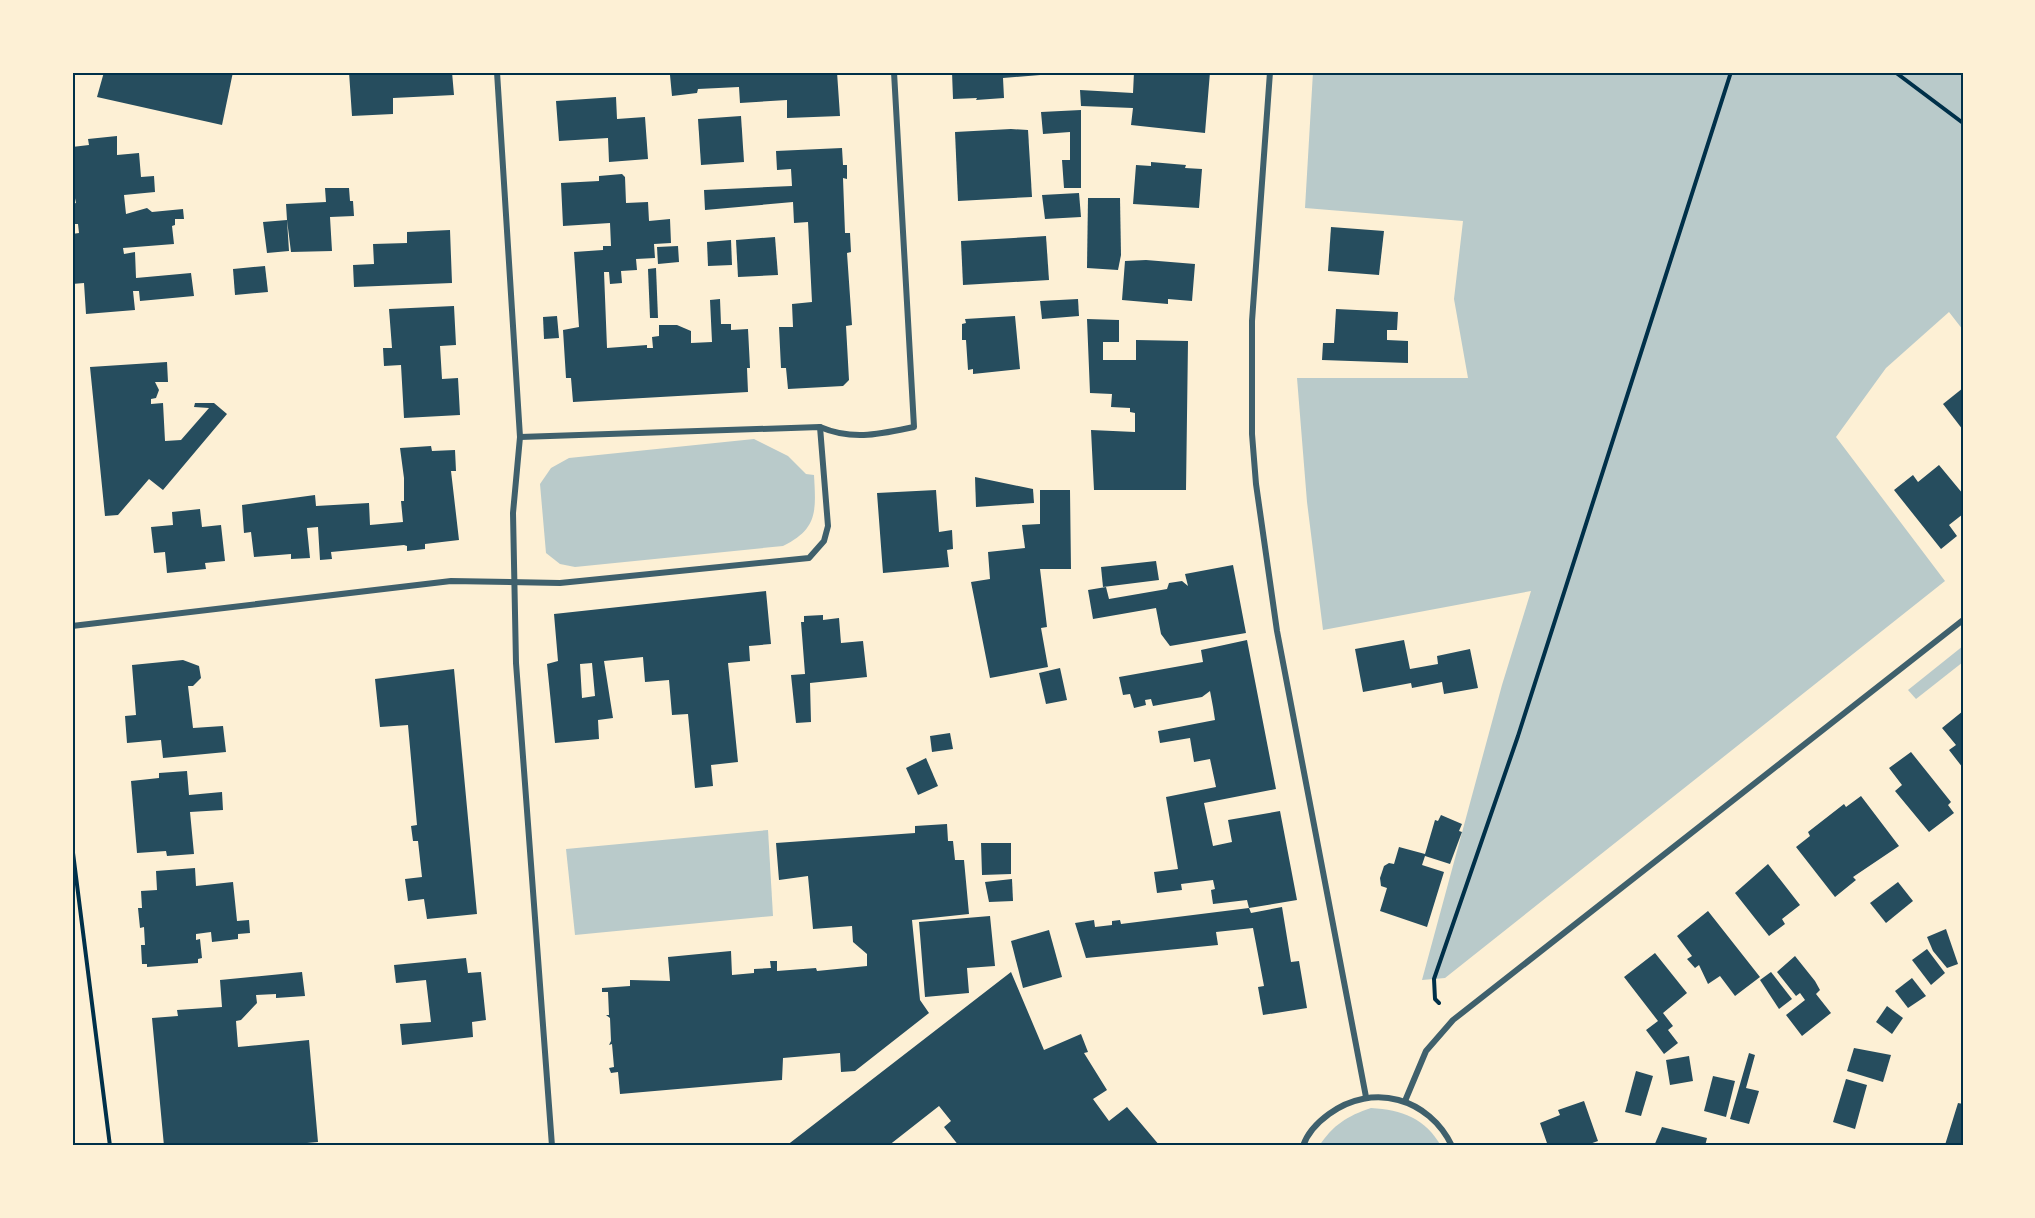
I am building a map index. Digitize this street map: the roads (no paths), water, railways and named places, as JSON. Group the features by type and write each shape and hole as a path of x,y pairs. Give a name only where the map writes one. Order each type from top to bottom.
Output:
{"street":[{"path":"497,72 520,437 513,513 517,675 552,1146"},
{"path":"520,437 820,427 837,434 860,437 914,427 894,72"},
{"path":"1270,72 1252,321 1252,435 1256,484 1277,631 1366,1097"},
{"path":"72,626 438,582 560,583 809,558 824,541 828,526 820,427"},
{"path":"1405,1101 1426,1051 1453,1020 1963,620"},
{"path":"1303,1146 1320,1120 1342,1105 1366,1097 1386,1096 1405,1101 1428,1113 1445,1131 1452,1146"}]}
